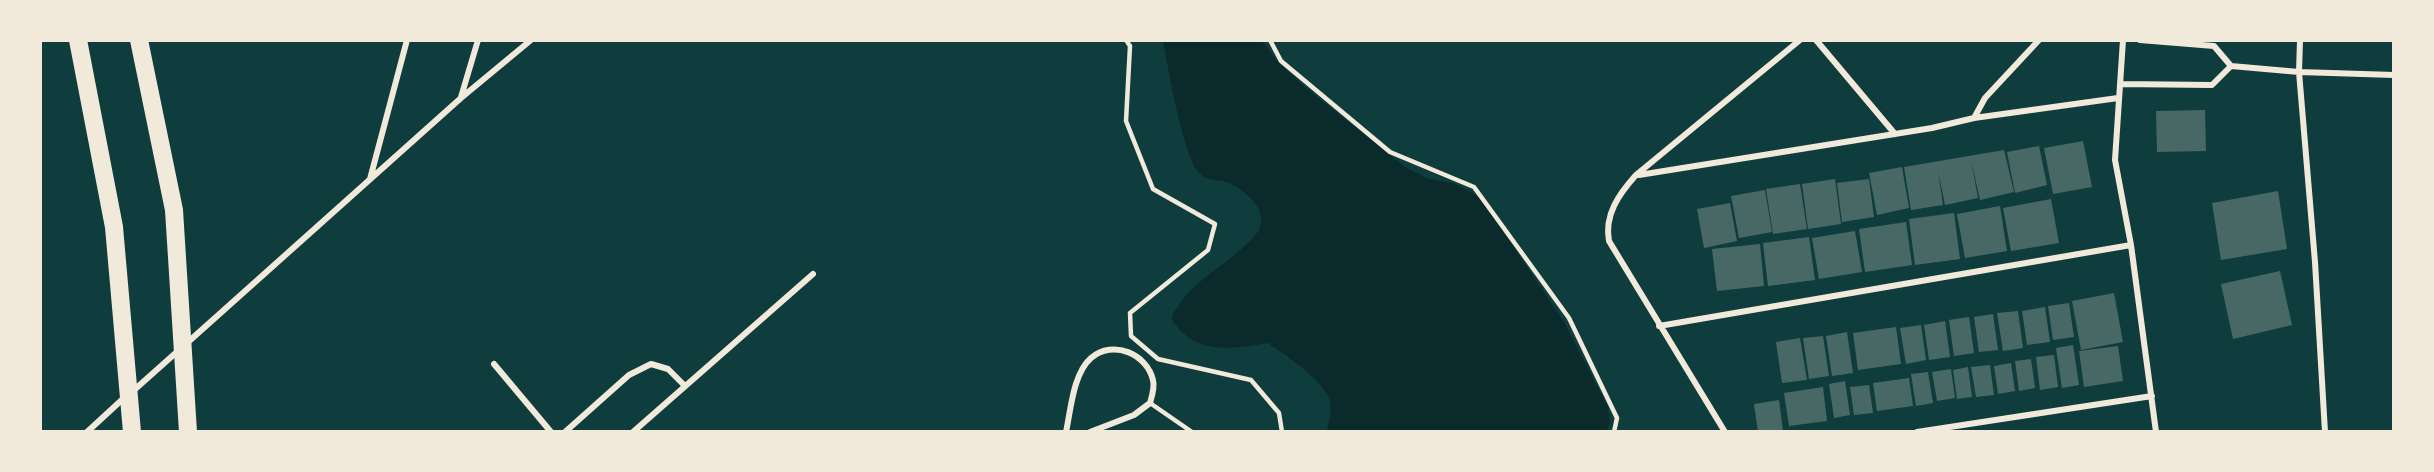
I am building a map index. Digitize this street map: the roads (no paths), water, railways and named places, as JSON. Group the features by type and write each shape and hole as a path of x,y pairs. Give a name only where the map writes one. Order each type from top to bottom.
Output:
{"highway":[{"path":"78,40 114,227 132,432"},
{"path":"139,40 174,210 188,432"}],"street":[{"path":"370,180 407,40"},
{"path":"461,98 478,40"},
{"path":"87,432 461,98 531,40"},
{"path":"1725,432 1609,241 1607,231 1609,218 1622,192 1636,175 1800,40"},
{"path":"1816,40 1895,134"},
{"path":"1974,118 1985,98 2039,40"},
{"path":"2123,40 2115,160 2131,245 2156,432"},
{"path":"2140,40 2214,46 2231,66 2299,72 2394,75"},
{"path":"2300,40 2299,72 2315,262 2325,432"},
{"path":"2120,84 2212,85 2231,66"},
{"path":"1636,175 1895,134 1974,118 2118,98"},
{"path":"1659,326 2131,245"},
{"path":"633,432 813,274"},
{"path":"1066,432 1081,372 1092,357 1109,350 1129,350 1144,363 1153,381 1150,403 1134,415 1090,432"},
{"path":"494,364 551,432"},
{"path":"565,432 630,375 651,364 668,369 685,386"},
{"path":"1917,432 2152,396"}],"lane":[{"path":"1126,40 1130,46 1126,121 1153,189 1215,224 1208,250 1130,313 1131,336 1158,358 1251,380 1279,413 1281,432"},
{"path":"1270,40 1281,61 1390,152 1474,187 1569,318 1617,418 1614,432"},
{"path":"1150,403 1192,432"}],"water":[{"path":"1163,41 1262,41 1278,62 1306,88 1405,167 1429,179 1456,184 1481,198 1564,322 1608,407 1610,422 1607,431 1327,431 1331,406 1325,390 1302,368 1268,343 1228,348 1215,347 1203,345 1181,332 1172,320 1172,315 1180,304 1195,286 1256,235 1262,221 1258,207 1248,195 1229,183 1202,176 1193,164 1182,131"}]}
